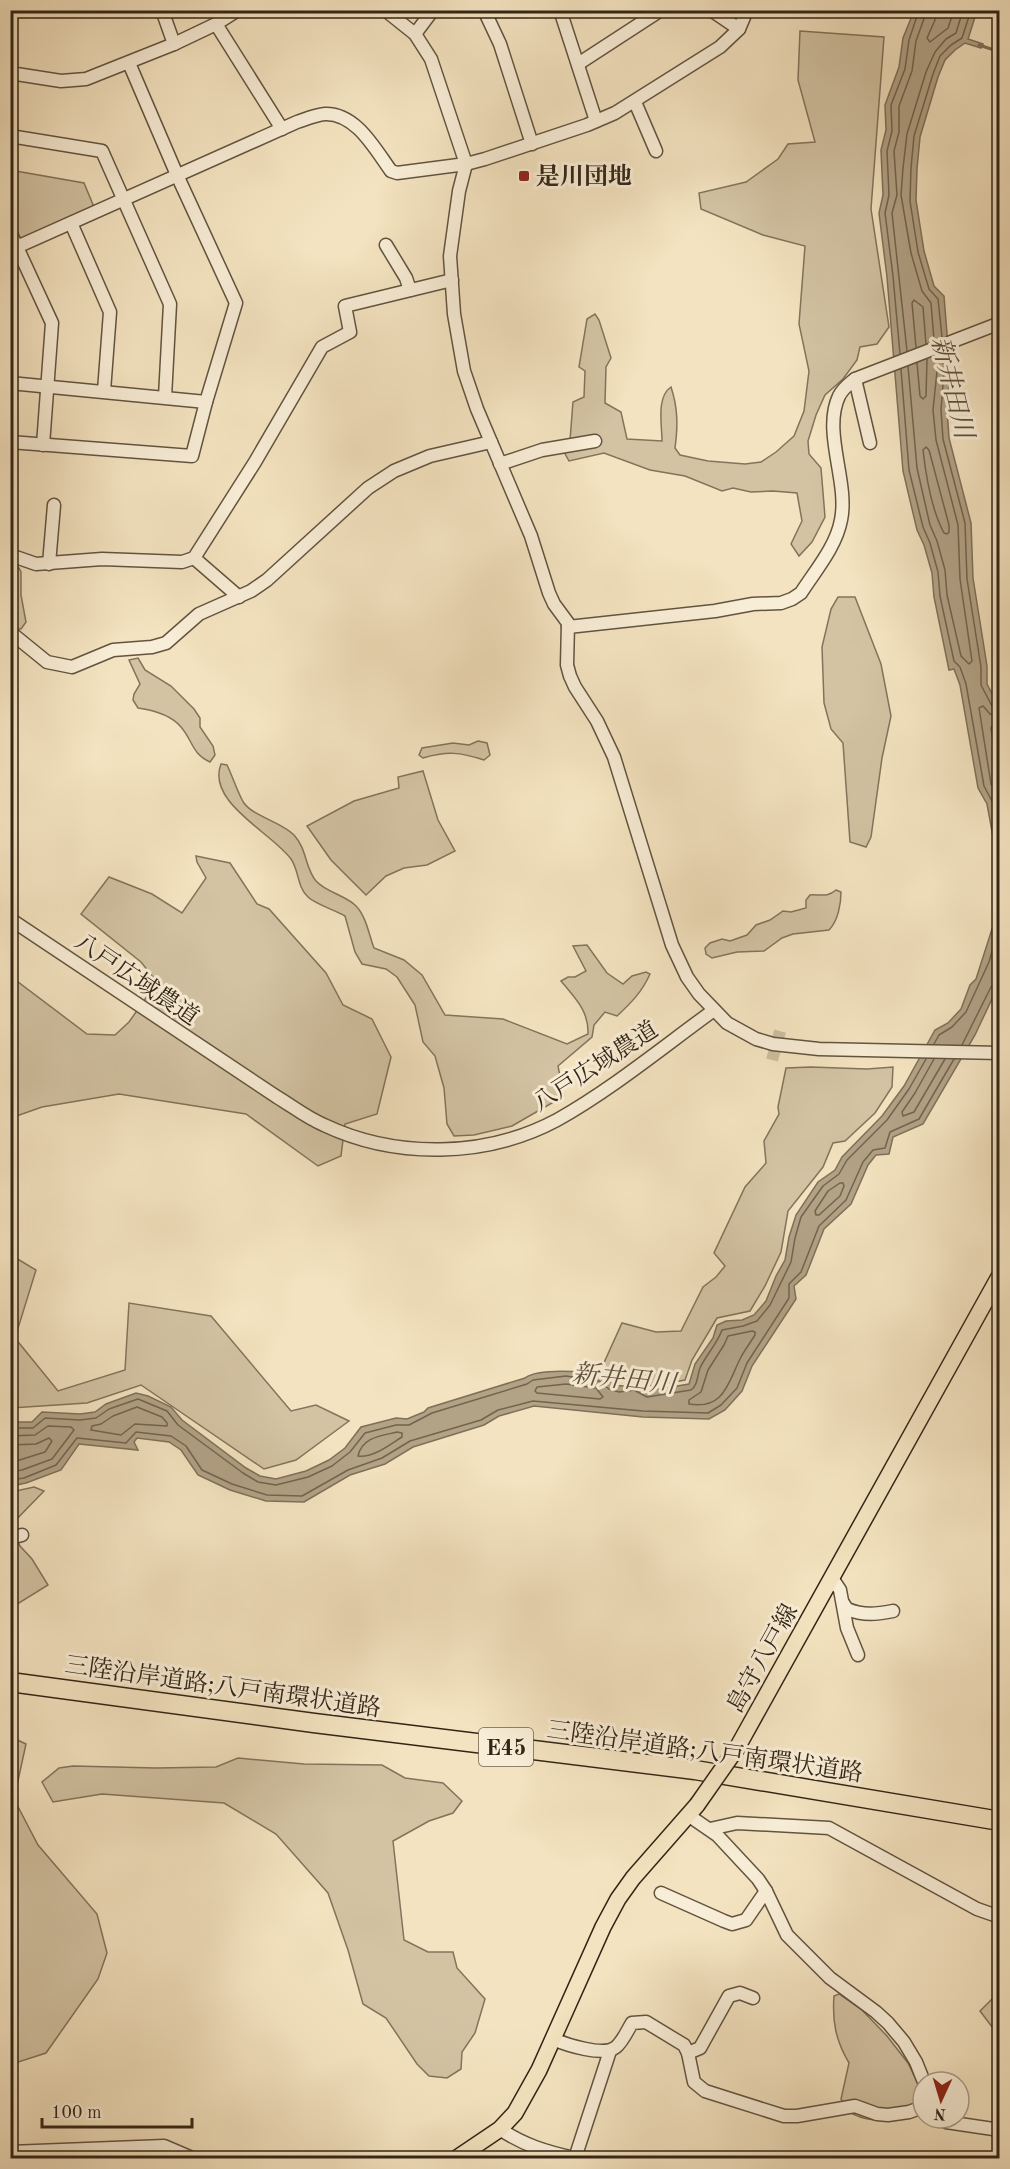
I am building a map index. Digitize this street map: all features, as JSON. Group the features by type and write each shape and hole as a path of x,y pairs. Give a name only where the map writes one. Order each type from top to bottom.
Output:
{"highway":[{"name":"三陸沿岸道路;八戸南環状道路","path":"10,1682 314,1723 695,1770 999,1821"}],"main road":[{"name":"島守八戸線","path":"457,2158 500,2129 527,2096 603,1927 618,1899 693,1810 737,1748 999,1275"}],"street":[{"path":"10,26 11,10"},
{"path":"162,10 174,44"},
{"path":"10,73 61,81 75,81 98,76 174,44 216,24 238,10"},
{"path":"385,10 416,34 431,59 466,164 459,191 450,256 454,314 464,371 531,536 549,593 568,627 567,665 570,676 574,687 597,721 614,757 680,964 699,994 714,1011 740,1031 773,1044 819,1049 997,1053"},
{"path":"416,34 433,10"},
{"path":"484,10 500,44 532,144"},
{"path":"560,10 597,121"},
{"path":"578,64 661,10"},
{"path":"711,10 739,28"},
{"path":"14,248 317,115 336,115 352,123 391,171 398,173 466,164 532,144 597,121 635,102 720,47 739,28 747,10"},
{"path":"216,24 282,129"},
{"path":"10,442 192,456 236,303 129,63"},
{"path":"635,102 656,151"},
{"path":"10,136 102,151 170,304 165,397"},
{"path":"71,223 110,312 104,391"},
{"path":"10,232 14,248 52,322 43,445"},
{"path":"386,245 406,278 410,290"},
{"path":"10,555 29,563 49,564 102,559 182,562 194,558 255,462 322,347 350,332 345,306 452,280"},
{"path":"568,627 792,600 801,593 839,531 842,517 841,491 834,428 835,411 844,389 855,380 875,371 999,323"},
{"path":"855,380 870,443"},
{"path":"10,383 206,402"},
{"path":"500,464 542,450 595,441"},
{"path":"10,634 47,662 72,667 113,651 152,647 166,643 199,614 239,597 267,580 368,488 394,471 430,456 491,442"},
{"path":"49,564 54,505"},
{"path":"194,558 239,597"},
{"name":"八戸広域農道","path":"10,919 276,1097 322,1124 373,1143 402,1148 443,1150 502,1142 546,1124 592,1098 714,1011"},
{"path":"832,1578 840,1590 847,1628 858,1655"},
{"path":"843,1603 847,1610 863,1614 893,1611"},
{"path":"693,1810 744,1863 766,1891 787,1935 830,1978 888,2023 910,2052 918,2070"},
{"path":"710,1829 737,1822 829,1828 977,1909 999,1917"},
{"path":"661,1893 732,1924 746,1920 766,1891"},
{"path":"688,2053 700,2048 729,1996 740,1993 753,1998"},
{"path":"500,2129 516,2140 542,2151 575,2158 610,2051 618,2045 632,2023 640,2021 646,2022 684,2045 694,2082 705,2091 784,2116 797,2116 855,2106 877,2114 888,2115 911,2111"},
{"path":"553,2039 593,2050 610,2051"},
{"path":"971,2126 999,2130"},
{"path":"10,2152 164,2145 192,2158"}],"shaded area":[{"path":"800,31 884,37 871,209 889,327 877,344 860,347 857,360 843,379 825,395 816,415 808,441 809,454 821,468 825,517 812,542 799,556 791,544 802,521 797,493 751,492 733,488 722,491 685,476 650,470 604,453 569,461 564,452 570,440 573,402 584,397 585,371 579,367 587,319 595,314 611,358 606,367 605,403 621,412 627,439 662,441 663,397 671,387 677,417 675,448 680,455 708,461 745,464 761,462 794,436 804,411 809,371 799,324 805,246 763,235 701,209 699,193 746,182 778,159 788,144 815,142 798,80"},
{"path":"10,170 84,183 94,207 24,239 18,238 11,221"},
{"path":"10,563 19,568 21,572 21,595 26,622 21,629 11,629"},
{"path":"838,597 855,597 881,664 891,716 882,758 871,837 866,847 850,842 843,743 831,729 824,703 822,647 831,609"},
{"path":"138,658 145,670 171,686 194,709 200,718 200,727 213,746 215,755 210,762 196,751 185,732 172,719 138,708 133,700 140,684 129,660"},
{"path":"478,741 487,743 490,755 484,760 454,753 423,758 419,755 422,748 453,743 469,745"},
{"path":"221,764 227,765 242,800 248,808 294,835 316,881 359,909 374,948 404,960 422,975 445,1015 503,1019 567,1044 588,1034 584,1012 561,981 586,971 573,946 587,945 607,973 623,984 632,976 646,972 650,974 636,997 617,1016 605,1012 594,1025 592,1037 558,1066 564,1096 512,1126 474,1135 454,1136 447,1124 444,1088 435,1056 423,1042 415,1005 397,977 386,969 362,964 355,952 345,916 308,897 304,893 291,859 232,804 223,791 219,778"},
{"path":"423,771 438,820 455,851 427,865 404,868 386,876 366,895 331,860 307,826 354,801 399,788 398,777"},
{"path":"196,856 230,863 257,904 269,909 326,973 343,1005 372,1019 391,1057 377,1114 345,1124 341,1156 318,1166 246,1114 119,1094 42,1107 11,1118 11,989 18,982 87,1034 115,1035 129,1022 157,982 141,962 81,914 109,877 152,894 182,913 206,878"},
{"path":"836,890 841,892 840,907 835,922 829,930 793,934 782,938 764,951 737,952 712,958 706,954 705,948 710,943 722,939 730,941 747,935 756,925 770,920 783,911 791,912 806,908 806,900 810,895 826,895"},
{"path":"893,1067 892,1087 875,1113 845,1141 833,1143 823,1167 788,1211 781,1252 750,1311 717,1318 692,1360 685,1380 651,1386 635,1377 614,1378 603,1365 622,1323 656,1332 681,1331 703,1287 725,1266 714,1253 745,1187 766,1163 764,1141 779,1114 778,1107 786,1068 867,1069"},
{"path":"11,1255 36,1270 15,1338 58,1391 125,1370 129,1303 211,1316 291,1411 316,1405 349,1421 296,1460 264,1469 141,1385 87,1403 11,1408"},
{"path":"34,1487 44,1491 11,1525 11,1492"},
{"path":"11,1525 20,1546 32,1559 48,1585 11,1608"},
{"path":"11,1737 26,1744 14,1799 38,1845 97,1914 107,1953 98,1979 46,2053 18,2062 11,2085"},
{"path":"238,1758 304,1764 382,1765 405,1778 443,1783 462,1801 453,1813 429,1821 393,1841 404,1940 428,1952 453,1952 457,1968 485,1999 475,2033 462,2052 461,2069 447,2078 429,2076 417,2064 386,2018 363,2004 348,1950 328,1893 276,1834 224,1803 102,1794 53,1802 42,1782 59,1768 73,1766 216,1767"},
{"path":"999,1992 999,2036 980,2011"},
{"path":"839,1994 862,2010 887,2036 908,2063 911,2070 911,2117 870,2119 853,2114 846,2107 841,2099 849,2063 836,2031 834,1996"}],"water":[{"path":"914,11 977,11 968,39 983,44 981,48 965,43 945,60 920,137 916,200 924,251 934,286 944,296 950,371 947,409 949,438 971,523 973,578 987,666 987,684 999,707 999,984 975,1035 923,1124 893,1137 889,1154 876,1155 868,1165 851,1204 824,1229 806,1275 794,1286 796,1299 752,1366 742,1391 725,1410 709,1419 643,1417 534,1406 499,1416 484,1425 413,1447 385,1464 350,1475 304,1502 266,1501 230,1490 198,1475 181,1450 169,1442 137,1438 134,1442 138,1450 79,1444 61,1470 11,1486 11,1422 32,1422 42,1412 80,1414 95,1412 106,1404 136,1393 171,1407 182,1420 246,1468 260,1476 276,1479 306,1471 329,1460 345,1448 361,1427 396,1418 407,1419 428,1408 531,1375 561,1371 593,1374 602,1376 616,1385 633,1385 647,1391 689,1384 695,1364 713,1338 717,1325 754,1315 766,1301 785,1260 796,1215 818,1182 835,1170 842,1157 882,1116 904,1086 935,1030 948,1023 961,1009 970,985 976,979 993,926 997,896 996,853 987,804 978,788 960,685 954,669 949,670 934,597 932,573 917,530 903,471 887,277 879,213 883,195 881,150 886,130 885,105 899,67 903,38"}],"waterway":[{"path":"979,45 1000,52"}],"tunnel":[{"path":"772,1060 781,1028"}],"place":[{"name":"是川団地","path":"524,176"}],"water label":[{"name":"新井田川","path":"953,387"},
{"name":"新井田川","path":"624,1378"}]}
